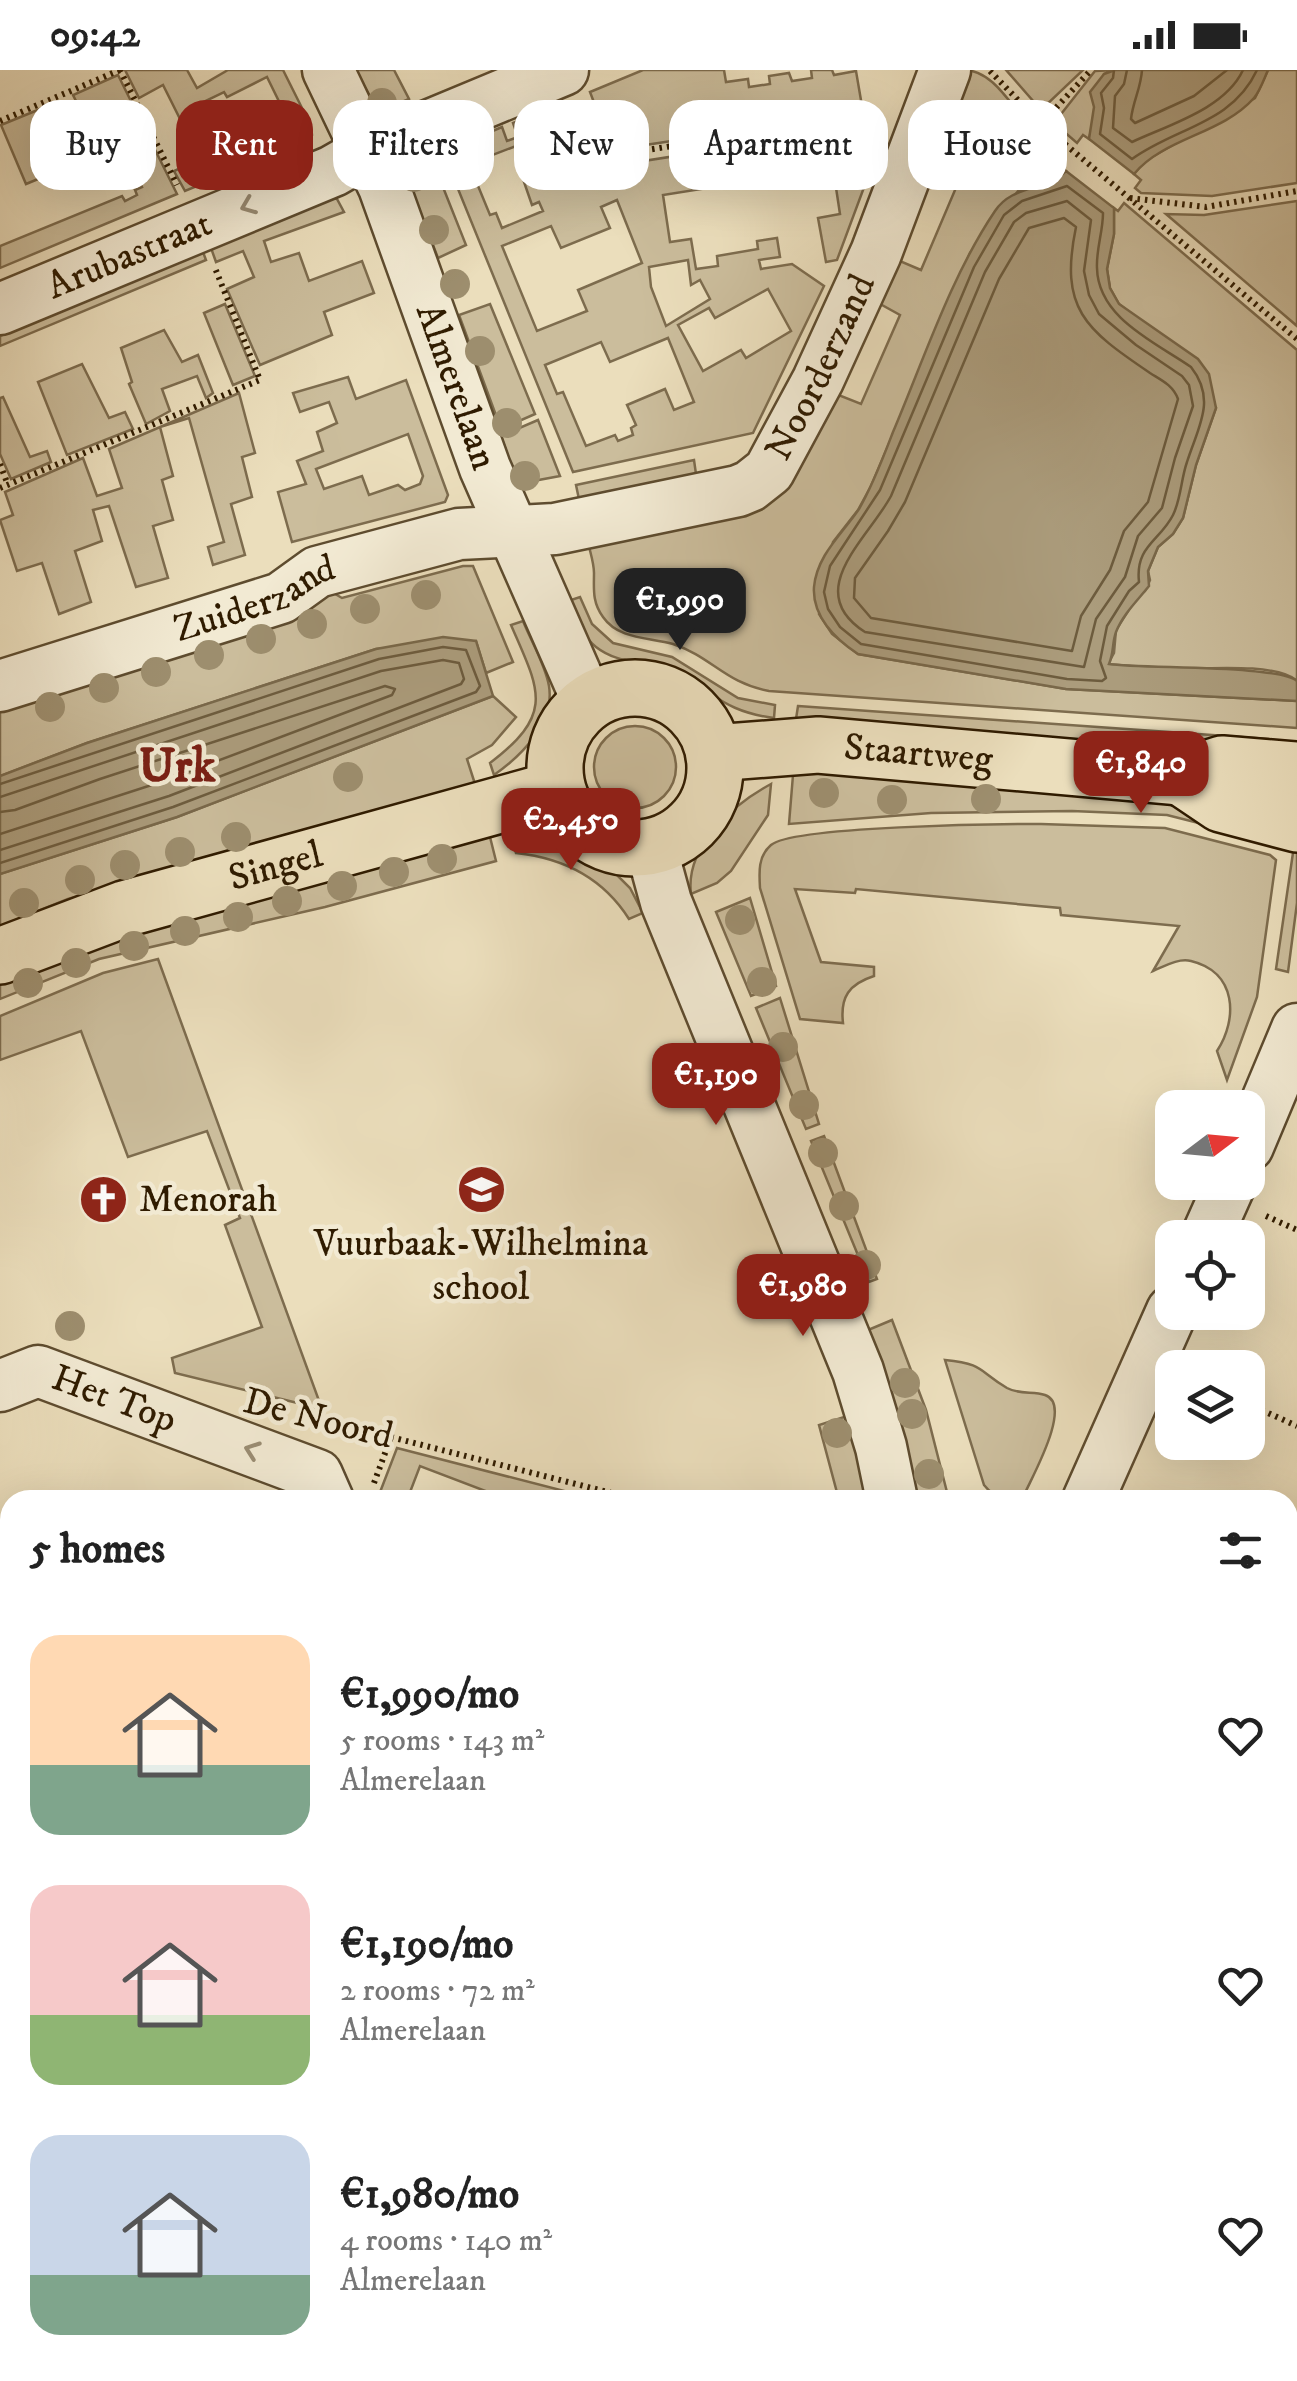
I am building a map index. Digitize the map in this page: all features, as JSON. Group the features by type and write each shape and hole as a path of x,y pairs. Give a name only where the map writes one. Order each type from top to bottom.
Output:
{"main road":[{"path":"628,687 655,689 690,709 704,725 714,753 712,790 704,809 682,832 650,847 616,846 587,833 569,815 557,790 554,773 559,739 577,711 607,692 628,687"},
{"name":"Staartweg","path":"714,753 818,744 1181,777 1222,764 1297,770"},
{"name":"Staartweg","path":"1181,777 1221,804 1297,824"},
{"name":"Singel","path":"0,956 124,910 557,790"}],"street":[{"name":"Almerelaan","path":"328,70 343,100"},
{"name":"Noorderzand","path":"513,531 554,529 738,491 769,471 818,380 876,253 945,70"},
{"name":"Arubastraat","path":"494,103 561,77"},
{"name":"Arubastraat","path":"0,309 333,171"},
{"name":"Almerelaan","path":"383,190 486,468 588,702"},
{"name":"Zuiderzand","path":"0,686 281,598 317,572 467,532 513,531"},
{"path":"650,847 666,902 852,1353 873,1416 890,1490"},
{"path":"1265,1105 1297,1029"},
{"path":"1092,1490 1164,1330"},
{"name":"Het Top","path":"0,1386 38,1371 317,1474 345,1490"}],"path":[{"path":"0,121 120,70 184,199"},
{"path":"990,70 1018,100"},
{"path":"1063,100 1091,70"},
{"path":"561,77 608,156 898,111"},
{"path":"1067,146 1297,339"},
{"path":"1130,198 1206,207 1297,191"},
{"path":"0,464 4,487 260,380 212,260"},
{"path":"1265,1412 1297,1426"},
{"name":"De Noord","path":"296,1413 600,1490"},
{"path":"352,1490 391,1437"}],"shaded area":[{"path":"125,70 187,70 197,88 228,70 283,70 298,100 278,100 267,77 227,97 224,92 207,100 176,100 176,111 163,85 139,98"},
{"path":"355,70 394,70 409,99 372,100"},
{"path":"643,70 724,70 726,82 748,79 749,87 770,84 769,76 789,73 792,81 812,78 811,70 832,70 834,75 856,71 861,100 669,100 669,141 649,144 649,100 593,100 590,92"},
{"path":"964,70 984,76 1009,100 954,100"},
{"path":"1006,70 1083,70 1052,100 1032,100"},
{"path":"1115,70 1104,74 1089,139 1083,135 1077,143 1067,134 1067,107 1095,71"},
{"path":"1268,70 1297,70 1297,183 1212,196 1141,193 1135,188 1141,180 1134,174 1145,161 1255,98"},
{"path":"118,75 130,100 76,100 73,95"},
{"path":"30,113 30,182 26,184 1,125"},
{"path":"502,127 507,141 514,138 514,147 494,154 494,130"},
{"path":"156,152 177,194 0,268 0,246 122,196 125,201 137,195 135,190 156,190"},
{"path":"669,157 669,190 694,190 663,195 670,242 691,239 696,269 718,266 717,256 758,249 757,241 777,238 780,257 759,260 761,269 792,264 824,286 753,433 573,472 458,190 480,190 490,215 496,213 502,228 543,211 539,202 532,205 527,190 649,190 649,160","holes":["617,200 642,263 578,290 587,311 537,331 502,246 551,226 561,248 610,228 601,207","688,260 691,285 700,280 710,299 666,326 651,287 649,267","768,289 791,331 746,358 741,350 703,371 678,325 709,308 715,318","668,338 694,402 674,410 665,389 627,405 636,425 631,428 633,435 618,441 615,435 586,446 563,392 557,394 545,365 601,342 610,362"]},
{"path":"412,190 444,190 466,245 438,258"},
{"path":"836,190 863,190 837,260 826,262 818,218 840,214"},
{"path":"955,190 1022,190 970,253 871,486 833,542 819,614 832,634 858,654 1066,689 1297,701 1297,728 769,691 741,682 687,649 617,630 599,611 588,542 723,511 831,392 861,404 900,315 873,300 893,258 921,270"},
{"path":"331,197 337,199 344,212 264,241 271,262 299,253 309,281 362,261 374,293 324,312 332,335 260,365 227,289 254,277 243,251 216,262 211,248"},
{"path":"1297,201 1297,326 1166,214 1204,215"},
{"path":"1124,203 1297,350 1297,681 1254,669 1164,669 1108,664 1114,653 1116,630 1145,591 1158,547 1183,518 1216,408 1150,328 1119,304 1110,288 1107,269 1114,208 1118,211"},
{"path":"203,252 206,260 0,346 0,336"},
{"path":"225,304 255,376 233,385 204,313"},
{"path":"490,304 535,414 501,429 459,315"},
{"path":"164,330 182,362 198,355 213,393 206,398 197,376 162,389 170,411 146,424 129,384 132,382 121,348"},
{"path":"82,364 109,418 125,412 133,429 67,455 38,382"},
{"path":"348,377 356,399 406,380 448,495 445,502 292,542 278,492 306,484 297,461 323,451 317,432 337,423 329,402 300,412 293,393","holes":["408,434 423,476 420,484 405,490 398,485 369,495 362,476 324,489 316,469"]},
{"path":"239,393 255,453 242,457 252,497 231,504 245,555 213,565 208,547 224,542 189,418 160,427"},
{"path":"3,397 30,457 47,451 51,462 11,479 0,454"},
{"path":"538,420 560,476 517,484 501,436"},
{"path":"160,427 173,476 162,480 173,520 153,526 168,578 136,587 109,506 93,510 102,541 75,551 91,602 59,614 42,563 17,571 0,520 13,515 5,492 83,458 97,496 122,488 109,449"},
{"path":"694,460 697,481 580,504 576,485"},
{"path":"473,566 513,662 486,673 476,641 376,649 87,743 0,776 0,704 325,588 342,598"},
{"path":"580,597 592,624 613,643 672,657 738,698 775,705 774,718 729,705 669,671 605,653 579,626 568,601"},
{"path":"523,621 549,686 547,713 534,737 494,775 490,763 525,729 536,700 529,667 511,625"},
{"path":"493,696 516,717 492,745 467,759 475,784 68,899 0,926 0,874 177,817"},
{"path":"798,706 1268,739 1267,753 796,719"},
{"path":"635,726 651,729 664,738 673,751 673,783 664,796 651,805 635,808 619,805 606,796 597,783 594,767 597,751 606,738 619,729"},
{"path":"812,772 1147,799 1250,836 1167,815 1072,811 931,813 789,824 793,775"},
{"path":"771,784 768,815 731,871 717,883 691,894 695,860 703,844 741,803"},
{"path":"1041,824 1165,828 1270,855 1276,860 1257,997 1227,1080 1217,1051 1230,1011 1225,986 1217,975 1191,961 1153,971 1179,926 1061,915 1060,908 856,889 855,893 795,889 821,962 874,967 874,976 848,993 843,1023 800,1019 760,888 762,859 771,845 787,839 856,830"},
{"path":"509,828 545,828 582,856 613,871 630,888 643,913 629,919 607,892 580,872 516,853"},
{"path":"489,833 496,861 325,907 99,959 0,999 0,981 54,958"},
{"path":"1294,846 1297,903 1288,972 1276,969"},
{"path":"750,898 776,986 751,996 716,912"},
{"path":"158,959 322,1409 175,1373 172,1358 262,1327 225,1225 240,1218 207,1131 128,1157 81,1031 0,1060 0,1016 103,973"},
{"path":"780,998 819,1124 806,1129 756,1008"},
{"path":"824,1136 877,1279 869,1282 811,1141"},
{"path":"892,1320 926,1410 946,1490 916,1490 868,1330"},
{"path":"945,1360 975,1366 1007,1388 1045,1395 1053,1401 1053,1425 1026,1490 990,1490 984,1485"},
{"path":"847,1416 864,1490 836,1490 819,1425"},
{"path":"397,1448 560,1490 483,1490 420,1466 411,1490 381,1490"}],"water":[{"path":"1115,70 1268,70 1256,95 1241,110 1161,152 1134,174 1089,139 1094,107 1090,92 1104,74"},
{"path":"1067,172 1114,208 1107,269 1110,288 1119,304 1198,359 1209,374 1216,408 1183,518 1158,547 1148,571 1149,586 1119,625 1109,664 1265,672 1297,681 1297,701 1066,689 858,654 833,634 821,617 814,598 820,565 869,490 939,318 979,236 1002,203 1019,192 1067,190"},
{"path":"443,637 476,641 493,696 177,817 0,874 0,776 87,743 376,649"}],"place":[{"name":"Vuurbaak-Wilhelmina school","path":"481,1190"},
{"name":"Menorah","path":"104,1200"}],"district":[{"name":"Urk","path":"177,767"}]}
